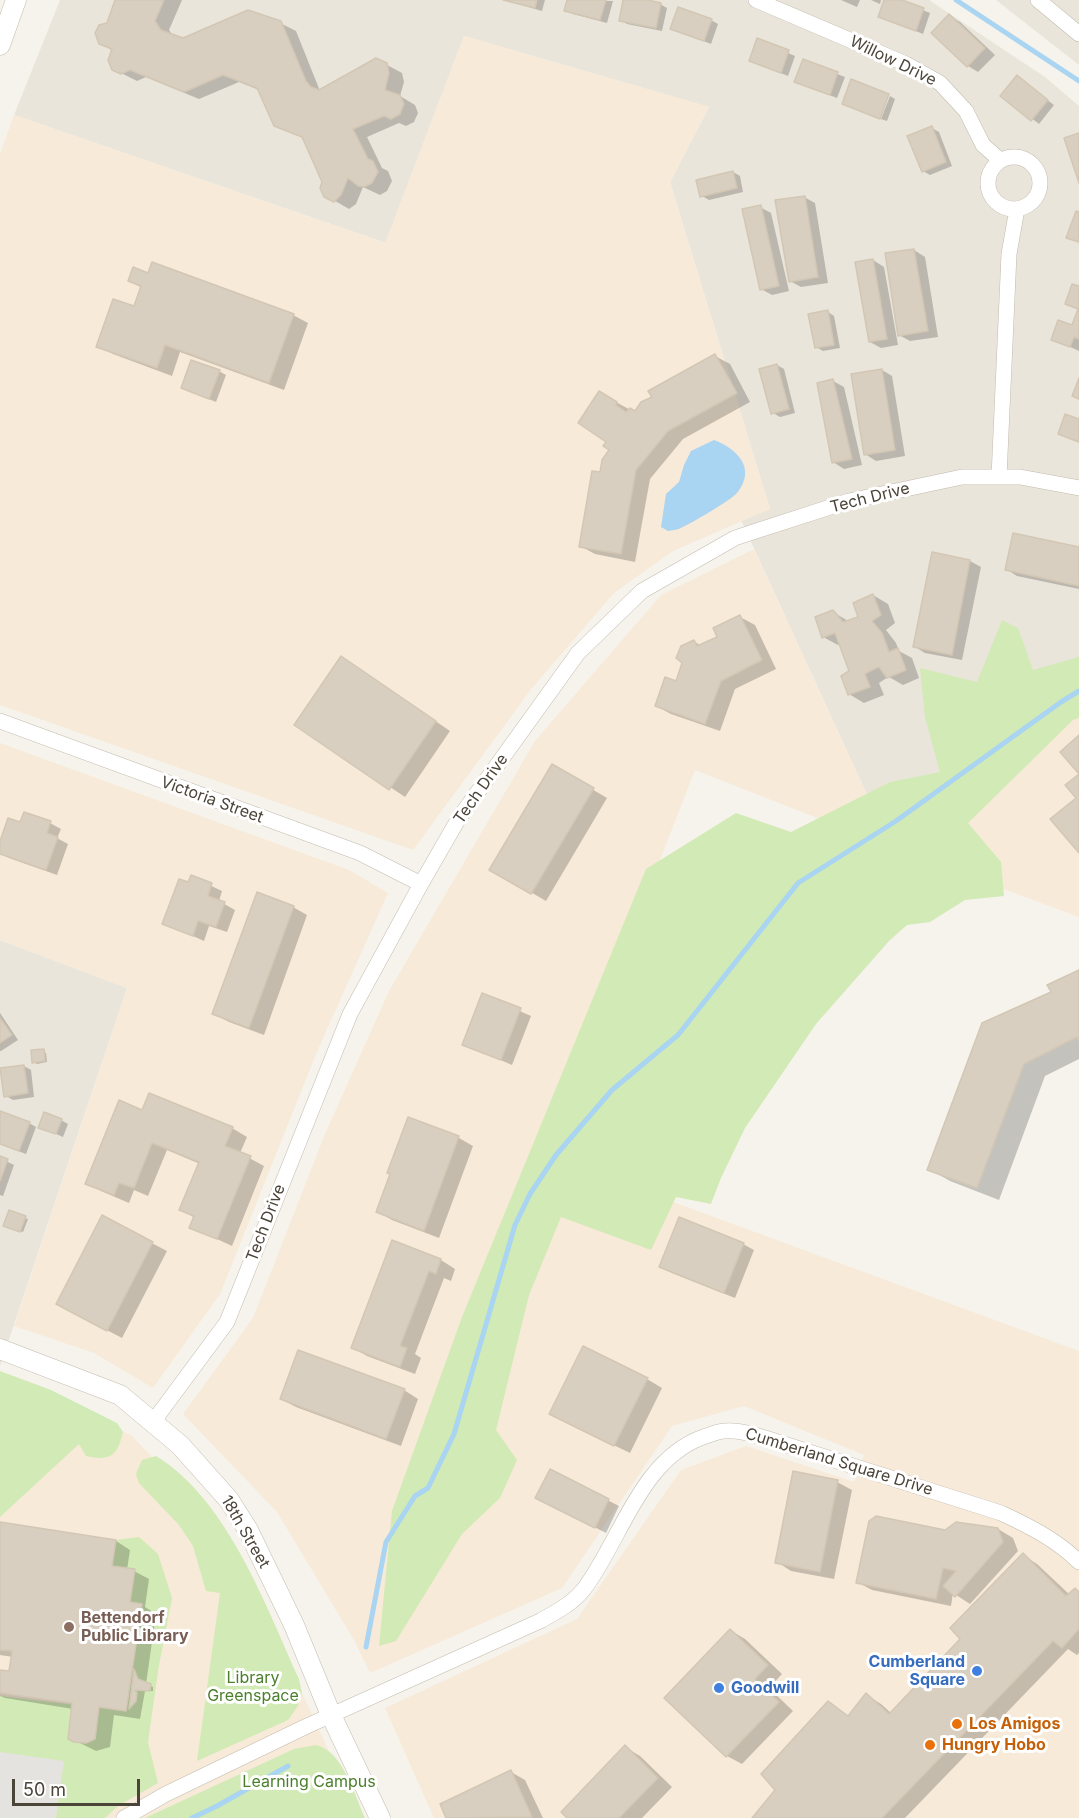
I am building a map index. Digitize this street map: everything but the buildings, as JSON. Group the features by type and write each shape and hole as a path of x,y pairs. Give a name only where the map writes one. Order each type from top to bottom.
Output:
{"street":[{"path":"0,45 16,0"},
{"name":"Willow Drive","path":"756,0 906,64 940,83 966,111 982,145 1000,160"},
{"path":"1038,0 1079,34"},
{"path":"1016,157 1032,163 1037,170 1040,178 1037,194 1025,206 1017,208 1000,205 989,192 989,174 1000,160 1016,157"},
{"path":"999,477 1009,254 1017,208"},
{"name":"Tech Drive","path":"153,1422 227,1322 350,1014 421,884 459,818 578,653 642,591 735,538 840,504 962,477 1020,477 1079,488"},
{"name":"Victoria Street","path":"0,721 360,853 421,884"},
{"name":"18th Street","path":"0,1349 120,1395 180,1444 222,1492 248,1530 294,1625 331,1715 380,1818"},
{"name":"Cumberland Square Drive","path":"124,1818 166,1794 331,1715 540,1622 563,1609 584,1589 640,1494 664,1461 697,1440 722,1431 742,1431 1001,1513 1029,1526 1056,1543 1079,1562"}],"shaded area":[{"path":"60,0 929,0 1045,77 1079,106 1079,671 891,847 741,520 770,509 670,182 709,107 464,36 386,243 14,115"},
{"path":"996,0 1079,0 1079,65"},
{"path":"464,36 709,107 670,183 770,509 673,551 614,593 532,688 413,850 0,705 0,154 14,115 385,243"},
{"path":"754,549 891,847 695,770 545,1155 1079,1351 1079,1818 434,1818 385,1708 577,1619 681,1470 746,1446 854,1482 864,1455 744,1406 672,1426 562,1588 370,1673 354,1640 277,1512 183,1414 253,1318 325,1134 389,991 535,741 661,595"},
{"path":"1079,671 1079,917 891,847"},
{"path":"0,743 349,870 388,893 316,1054 220,1294 153,1388 94,1353 14,1326 127,988 0,940"},
{"path":"0,940 127,988 0,1366"},
{"path":"0,1380 131,1435 216,1524 276,1637 360,1818 0,1818"},
{"path":"0,1752 64,1761 56,1818 0,1818"}],"green space":[{"path":"1002,620 1018,628 1033,670 1079,657 1079,718 1073,720 968,823 1001,862 1004,896 965,900 930,922 907,925 889,941 816,1024 745,1128 711,1204 676,1197 651,1250 561,1217 529,1295 496,1430 517,1460 500,1498 462,1534 396,1641 379,1646 392,1511 462,1317 646,869 736,813 791,832 890,782 940,772 925,717 920,668 977,682"},
{"path":"0,1371 51,1390 117,1423 123,1432 115,1452 107,1457 86,1456 79,1444 0,1517"},
{"name":"Library Greenspace","path":"156,1456 181,1475 204,1499 224,1526 242,1556 273,1619 299,1679 302,1693 298,1706 288,1720 197,1761 220,1593 206,1591 193,1546 179,1525 139,1483 136,1474 142,1460"},
{"path":"139,1537 158,1554 172,1598 159,1665 148,1742 158,1783 118,1806 105,1818 0,1818 0,1696 126,1711 142,1604 130,1602 135,1570 112,1566 116,1540"},
{"name":"Learning Campus","path":"316,1745 334,1756 340,1764 365,1818 145,1818 294,1749"}],"water":[{"path":"714,440 737,454 742,460 745,468 743,484 737,493 720,506 681,528 668,531 661,527 666,494 679,482 691,451"}],"waterway":[{"path":"956,0 1079,81"},
{"path":"366,1647 386,1542 415,1496 428,1488 454,1434 515,1225 530,1194 556,1155 612,1090 678,1035 798,883 896,821 1079,691"},
{"path":"192,1818 288,1766"}],"place":[{"name":"Bettendorf Public Library","path":"69,1627"},
{"name":"Cumberland Square","path":"977,1671"},
{"name":"Goodwill","path":"719,1688"},
{"name":"Los Amigos","path":"957,1724"},
{"name":"Hungry Hobo","path":"930,1745"}]}
